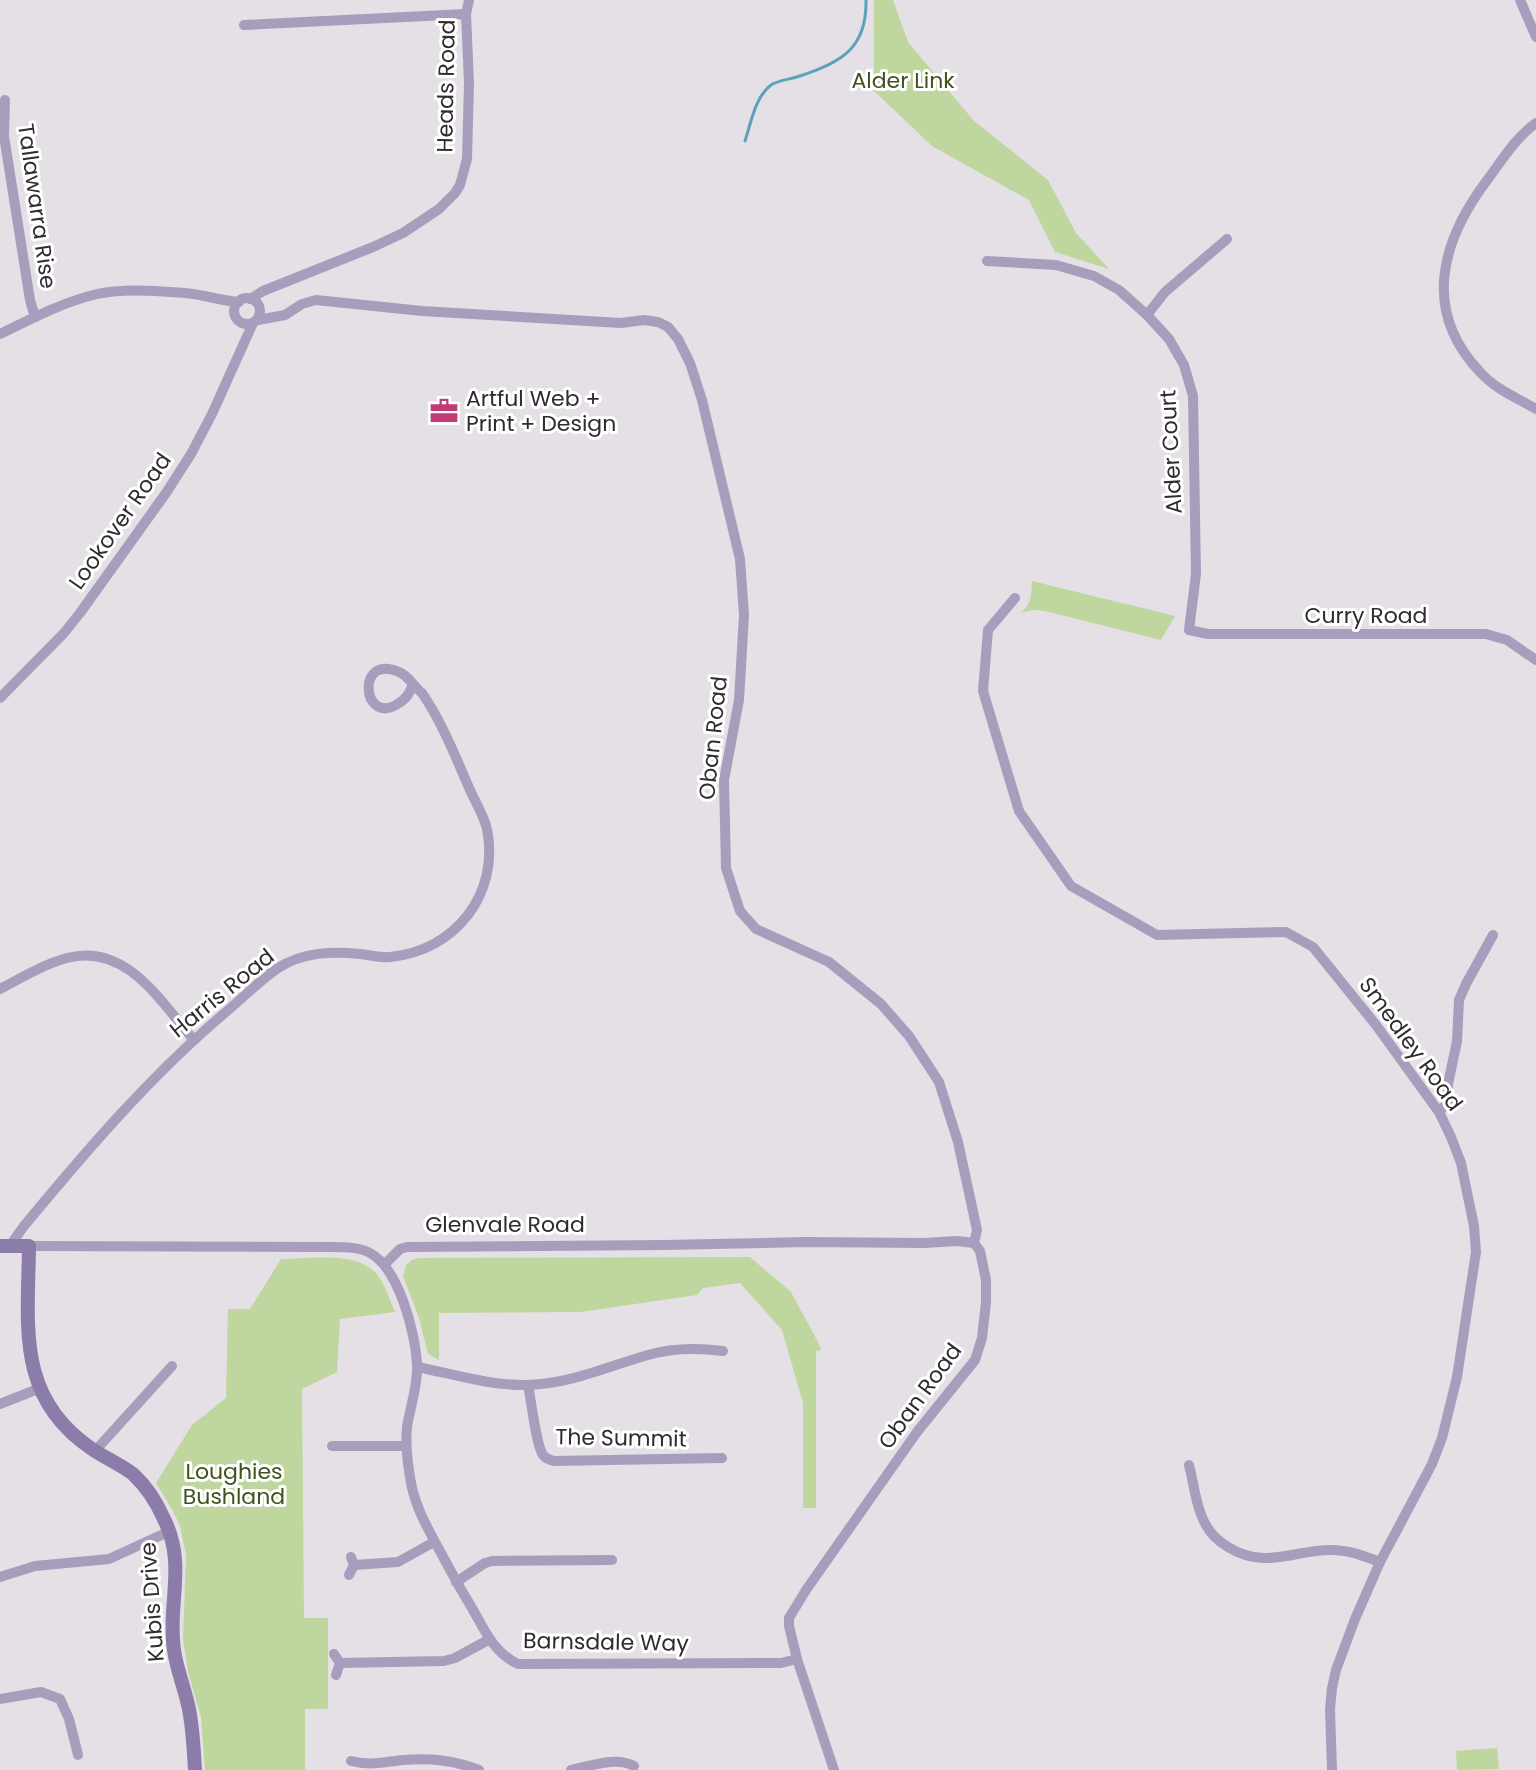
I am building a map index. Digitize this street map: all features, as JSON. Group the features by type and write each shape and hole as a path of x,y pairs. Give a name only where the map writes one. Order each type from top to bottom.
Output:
{"street":[{"name":"Heads Road","path":"241,304 263,291 403,233 439,209 455,193 467,159 469,83 466,14 469,0"},
{"path":"1520,0 1536,37"},
{"path":"244,25 466,14"},
{"name":"Tallawarra Rise","path":"5,100 4,136 35,317"},
{"path":"1536,123 1515,141 1465,212 1449,249 1443,280 1447,316 1460,346 1480,373 1492,383 1536,409"},
{"path":"1147,315 1165,292 1227,239"},
{"name":"Alder Court","path":"987,261 1056,265 1082,271 1119,290 1169,339 1184,365 1193,396 1196,574 1189,630"},
{"path":"241,304 236,318 255,317 263,291"},
{"name":"Oban Road","path":"35,317 87,297 113,292 183,292 241,304 255,317 278,317 309,300 316,300 437,312 621,323 644,320 668,327 678,339 702,400 740,559 744,615 739,700 724,780 726,868 740,911 756,929 829,962 881,1004 909,1036 939,1082 958,1142 977,1230 974,1243 980,1251 986,1280 982,1338 975,1360 917,1432 789,1618 797,1659 834,1770"},
{"path":"0,334 35,317"},
{"name":"Lookover Road","path":"0,698 64,633 166,493 212,414 255,317"},
{"name":"Smedley Road","path":"1015,598 988,630 983,691 1019,811 1071,886 1157,935 1286,932 1313,947 1376,1025 1439,1112 1461,1163 1476,1252 1457,1377 1442,1438 1432,1464 1380,1562 1355,1619 1332,1688 1332,1770"},
{"name":"Curry Road","path":"1189,630 1208,634 1486,634 1507,640 1536,660"},
{"name":"Harris Road","path":"14,1246 14,1240 24,1226 124,1108 193,1039 278,968 303,957 333,952 389,957 435,946 457,929 476,903 486,875 489,847 486,826 428,701 402,674 385,669 374,673 368,682 368,692 375,704 390,708 405,699 412,686"},
{"path":"1439,1112 1448,1102 1448,1084 1457,1041 1459,1000 1493,935"},
{"path":"0,989 65,958 87,955 102,957 119,963 142,980 193,1039"},
{"name":"Glenvale Road","path":"385,1264 400,1249 407,1247 974,1243"},
{"path":"14,1246 351,1247 368,1252 385,1264"},
{"name":"Kubis Drive","path":"14,1246 38,1389 56,1418 72,1435 134,1475 156,1502 170,1531 177,1576 174,1651 190,1714 195,1770"},
{"name":"Barnsdale Way","path":"385,1264 406,1310 417,1367 406,1446 412,1489 421,1518 434,1542 490,1639 504,1657 518,1664 781,1663 797,1659"},
{"path":"417,1367 489,1382 528,1385 574,1378 651,1354 680,1349 723,1351"},
{"path":"95,1451 172,1366"},
{"name":"The Summit","path":"528,1385 539,1446 548,1459 722,1458"},
{"path":"0,1404 38,1389"},
{"path":"329,1446 406,1446"},
{"path":"1189,1465 1205,1525 1217,1540 1237,1553 1267,1559 1331,1550 1363,1555 1380,1562"},
{"path":"0,1577 35,1566 109,1559 170,1531"},
{"path":"351,1565 398,1562 434,1542"},
{"path":"456,1582 492,1561 612,1560"},
{"path":"336,1675 337,1658 444,1661 490,1639"},
{"path":"0,1699 41,1692 60,1699 69,1719 78,1755"},
{"path":"351,1761 368,1765 437,1759 479,1770"},
{"path":"572,1770 609,1762 626,1762 634,1766"}],"green space":[{"name":"Alder Link","path":"874,0 893,0 908,42 974,121 1048,180 1076,233 1109,269 1055,252 1029,200 932,146 874,91"},
{"path":"1032,581 1175,616 1161,640 1045,611 1020,613 1029,603"},
{"path":"750,1257 791,1292 821,1350 816,1351 816,1508 803,1508 803,1403 782,1330 740,1283 703,1288 697,1295 580,1312 439,1313 439,1360 428,1354 419,1318 403,1276 406,1265 419,1258"},
{"name":"Loughies Bushland","path":"281,1259 348,1259 371,1268 386,1289 395,1312 340,1319 337,1372 302,1389 304,1618 328,1618 328,1709 305,1709 305,1770 205,1770 201,1717 188,1672 183,1639 186,1555 180,1526 156,1483 192,1425 226,1398 228,1309 250,1309"},
{"path":"1497,1748 1499,1769 1457,1770 1456,1751"}],"waterway":[{"path":"745,141 757,103 771,85 828,65 849,51 862,30 866,0"}],"place":[{"name":"Artful Web + Print + Design","path":"444,411"}]}
